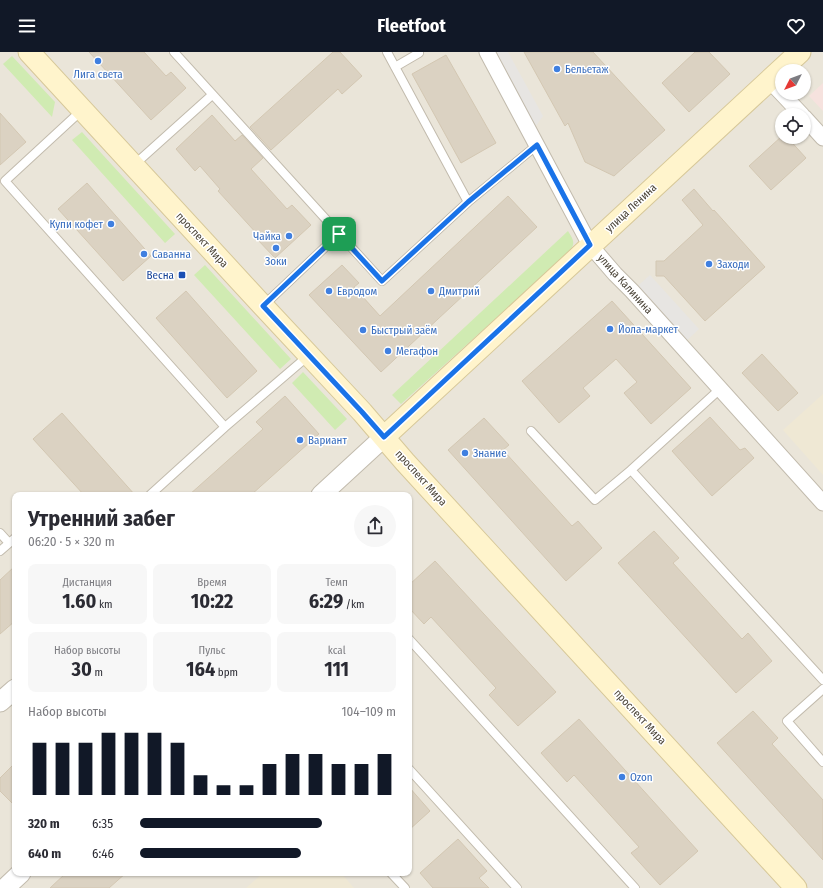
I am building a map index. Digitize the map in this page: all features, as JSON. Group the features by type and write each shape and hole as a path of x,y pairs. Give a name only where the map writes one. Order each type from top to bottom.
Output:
{"main road":[{"name":"проспект Мира","path":"29,52 362,412 796,888"},
{"name":"улица Ленина","path":"384,437 800,52"}],"street":[{"name":"улица Калинина","path":"487,52 590,245 823,502"},
{"path":"770,80 796,108"},
{"path":"811,125 823,138"},
{"name":"улица Ленина","path":"324,492 384,437"},
{"path":"0,702 12,692"},
{"path":"5,888 18,876"}],"lane":[{"path":"174,52 382,281 468,202 537,145"},
{"path":"387,52 468,202"},
{"path":"395,67 419,53"},
{"path":"133,166 212,95"},
{"path":"82,110 2,183 225,427"},
{"path":"263,306 339,234"},
{"path":"153,492 308,355"},
{"path":"531,431 595,500 631,470 720,389"},
{"path":"631,470 823,680"},
{"path":"0,533 12,540 0,551"},
{"path":"412,642 635,888"},
{"path":"823,689 787,721 823,762"},
{"path":"412,772 517,888"},
{"path":"395,876 405,888"}],"shaded area":[{"path":"0,52 823,52 823,888 0,888"},
{"path":"487,52 508,52 543,116 531,133"},
{"path":"823,83 823,111 811,98 811,94"},
{"path":"650,275 699,329 681,346 632,291"},
{"path":"823,394 823,475 783,430"},
{"path":"260,876 344,876 354,888 246,888"}],"green space":[{"path":"12,56 55,102 52,117 3,64"},
{"path":"82,132 175,234 165,243 72,140"},
{"path":"568,231 572,237 573,244 568,253 401,404 392,395"},
{"path":"205,265 291,359 280,369 194,275"},
{"path":"303,372 347,419 335,430 292,383"}],"building":[{"path":"89,52 144,52 166,76 171,72 186,88 151,120"},
{"path":"333,52 340,52 362,76 342,94 338,89 271,150 250,127"},
{"path":"524,52 593,52 665,130 614,176 585,162 568,123 565,126"},
{"path":"695,52 709,52 730,74 689,112 662,83"},
{"path":"446,55 496,143 461,163 412,74"},
{"path":"0,113 26,142 0,165"},
{"path":"212,115 235,141 242,135 263,158 251,169 287,209 292,205 311,225 275,258 256,238 258,235 218,191 220,189 200,166 195,171 176,149"},
{"path":"775,142 775,144 793,144 806,158 771,190 749,166"},
{"path":"87,183 151,256 123,281 58,209"},
{"name":"Заходи","path":"694,189 765,267 705,321 664,276 656,276 656,261 664,261 703,225 682,200"},
{"path":"508,196 537,227 381,372 309,295 342,265 359,283 354,287 380,316"},
{"path":"186,291 257,371 227,398 156,318"},
{"path":"612,301 691,388 651,424 624,393 637,382 616,359 583,388 590,396 559,423 522,381"},
{"path":"762,354 798,393 778,411 742,373"},
{"path":"285,396 319,434 254,492 192,492 263,429 256,422"},
{"path":"62,413 132,492 81,492 33,439"},
{"path":"710,417 740,450 745,448 754,458 712,496 672,451"},
{"path":"484,418 509,445 503,450 572,526 578,521 602,548 566,581 448,450"},
{"path":"654,531 679,558 673,563 742,639 748,633 772,661 736,693 618,563"},
{"path":"435,561 556,692 518,726 489,695 496,688 431,617 424,624 412,611 412,582"},
{"path":"12,569 12,624 0,634 0,580"},
{"path":"753,711 778,738 772,744 823,800 823,860 717,743"},
{"path":"579,719 698,851 660,885 631,853 639,847 574,775 567,782 541,753"},
{"path":"12,766 12,803 0,791 0,778"},
{"path":"412,790 430,811 412,827"},
{"path":"458,839 487,871 479,878 489,888 433,888 420,873"},
{"path":"63,876 123,876 109,888 50,888"}],"place":[{"name":"Лига света","path":"98,61"},
{"name":"Бельетаж","path":"557,69"},
{"name":"Купи кофет","path":"111,224"},
{"name":"Чайка","path":"289,236"},
{"name":"Зоки","path":"276,248"},
{"name":"Саванна","path":"144,254"},
{"name":"Заходи","path":"709,264"},
{"name":"Весна","path":"182,275"},
{"name":"Евродом","path":"329,291"},
{"name":"Дмитрий","path":"431,291"},
{"name":"Йола-маркет","path":"610,329"},
{"name":"Быстрый заём","path":"363,330"},
{"name":"Мегафон","path":"388,351"},
{"name":"Вариант","path":"300,440"},
{"name":"Знание","path":"465,453"},
{"name":"Ozon","path":"622,777"}],"route":[{"path":"537,145 590,245 384,437 263,306 339,234 382,281 468,202 537,145"}]}
